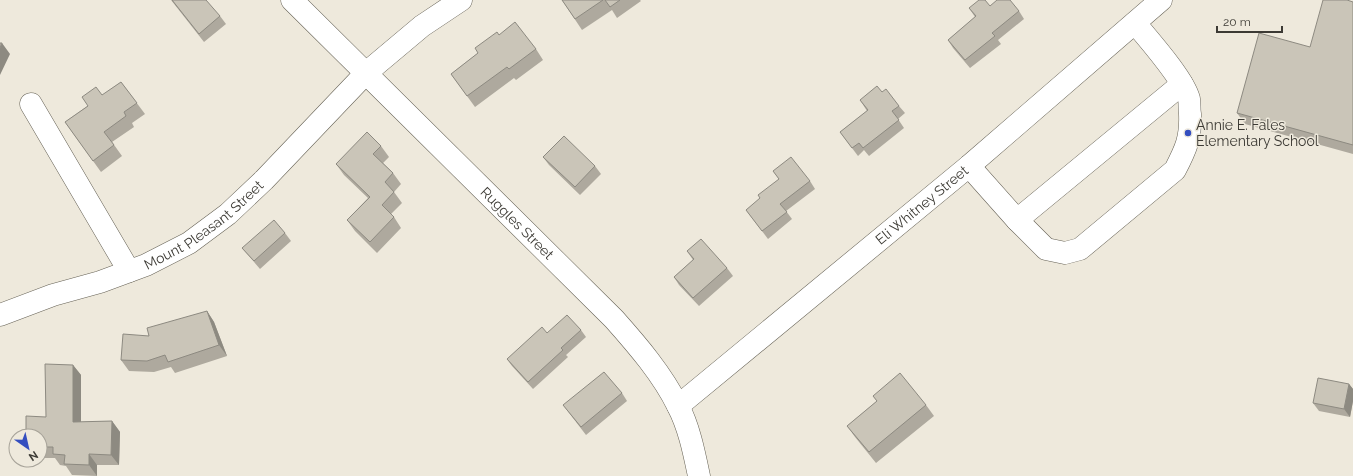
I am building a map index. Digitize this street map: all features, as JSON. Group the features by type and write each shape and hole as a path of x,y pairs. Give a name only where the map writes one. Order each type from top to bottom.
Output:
{"street":[{"name":"Ruggles Street","path":"292,0 614,319 639,347 661,378 678,406 691,442 699,476"},
{"name":"Mount Pleasant Street","path":"0,315 53,295 129,272 189,243 228,214 264,180 366,72 422,26 461,0"},
{"name":"Eli Whitney Street","path":"678,406 969,166 1161,0"},
{"path":"969,166 1017,220 1046,249 1065,253 1080,249 1175,170 1185,152 1190,131 1189,98 1182,84 1135,23"},
{"path":"1017,220 1182,84"},
{"path":"31,104 129,272"}],"building":[{"path":"172,0 206,0 220,16 199,34"},
{"path":"562,0 603,0 575,19"},
{"path":"605,0 620,0 610,7"},
{"path":"979,0 985,0 990,6 997,0 1010,0 1019,11 992,33 995,36 965,60 948,40 976,16 969,8"},
{"path":"1323,0 1347,0 1353,2 1353,145 1237,113 1259,33 1310,47"},
{"path":"515,22 536,49 509,69 507,67 467,96 451,74 478,53 475,48 497,32 499,35"},
{"path":"121,82 137,103 124,112 126,116 104,132 114,145 93,161 65,122 88,106 82,97 96,87 102,95"},
{"path":"877,86 882,92 886,89 899,106 892,111 899,120 863,148 859,143 852,148 840,132 868,110 860,100"},
{"path":"367,132 381,146 373,154 393,173 385,182 394,192 382,205 394,217 370,242 347,220 370,197 336,164"},
{"path":"564,136 595,166 575,187 543,157"},
{"path":"791,157 810,181 780,204 787,212 762,231 746,210 760,198 758,195 779,179 773,171"},
{"path":"274,220 285,233 254,261 242,248"},
{"path":"701,239 727,268 693,298 674,277 694,259 687,251"},
{"path":"207,311 219,345 168,362 165,355 147,361 121,360 123,334 149,336 147,328"},
{"path":"567,315 581,330 561,348 563,350 528,382 507,359 542,327 547,333"},
{"path":"45,364 73,365 73,422 112,421 111,455 89,454 89,465 64,464 65,455 53,454 53,447 48,447 48,428 26,428 26,416 46,417"},
{"path":"604,372 622,393 581,427 563,405"},
{"path":"900,373 926,405 869,452 847,426 877,401 873,396"},
{"path":"1318,378 1349,384 1344,409 1313,403"}],"place":[{"name":"Annie E. Fales Elementary School","path":"1188,133"}]}
